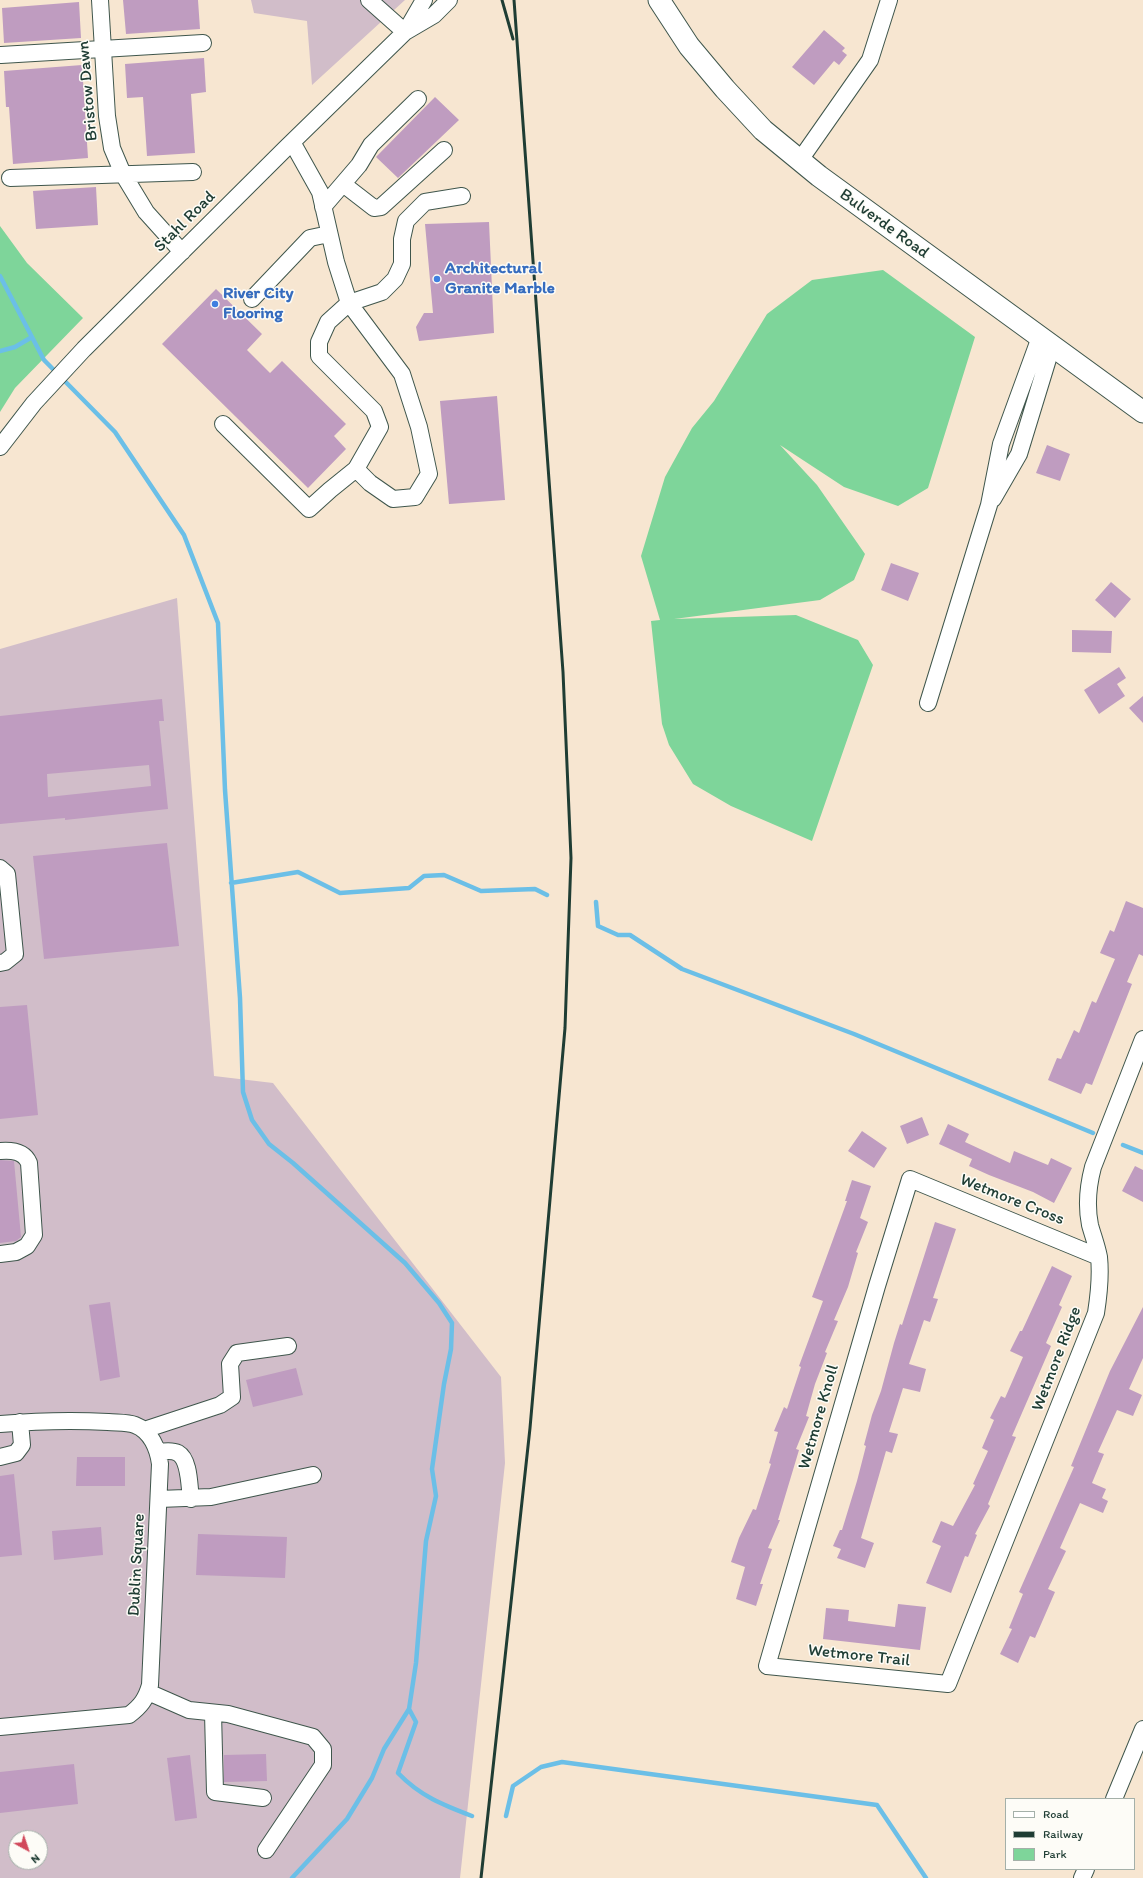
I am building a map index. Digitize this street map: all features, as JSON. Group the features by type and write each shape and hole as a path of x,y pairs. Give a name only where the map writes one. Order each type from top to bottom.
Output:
{"main road":[{"name":"Bulverde Road","path":"659,0 689,46 725,89 763,130 800,160 1143,412"}],"street":[{"name":"Bristow Dawn","path":"100,0 107,116 112,148 123,174 146,212 182,252"},
{"path":"368,0 405,32"},
{"name":"Stahl Road","path":"405,32 424,0"},
{"name":"Stahl Road","path":"0,447 34,403 84,349 405,32 434,15 448,0"},
{"path":"800,160 870,60 889,0"},
{"path":"1,55 203,43"},
{"path":"323,207 359,164 371,145 418,99"},
{"path":"292,142 320,192 329,234 349,303 402,374 419,427 429,474 415,497 393,499 370,484 356,469"},
{"path":"343,184 374,208 381,207 444,150"},
{"path":"10,178 193,172"},
{"path":"223,424 309,509 356,469 380,427 374,411 319,356 319,342 328,322 349,303 382,292 395,279 402,264 402,240 406,221 425,202 462,196"},
{"path":"252,300 310,238 329,234"},
{"path":"928,703 989,506 1019,454 1046,341"},
{"path":"0,868 7,874 6,918 15,954 5,962 0,963"},
{"name":"Wetmore Ridge","path":"948,1684 1091,1329 1096,1313 1100,1281 1099,1256 1090,1224 1087,1204 1089,1181 1093,1167 1143,1039"},
{"path":"0,1151 20,1153 26,1157 29,1163 34,1235 26,1246 16,1252 0,1254"},
{"name":"Wetmore Cross","path":"910,1179 1099,1256"},
{"name":"Wetmore Knoll","path":"767,1666 877,1286 910,1179"},
{"path":"144,1430 220,1405 232,1397 230,1364 237,1353 288,1346"},
{"path":"0,1457 16,1453 22,1445 20,1422"},
{"path":"0,1424 20,1422 92,1422 127,1423 136,1425 144,1430 159,1452 177,1453 182,1457 185,1463 191,1499"},
{"name":"Dublin Square","path":"0,1727 129,1715 140,1707 150,1685 159,1499 159,1452"},
{"path":"159,1499 191,1499 211,1497 313,1475"},
{"name":"Wetmore Trail","path":"767,1666 948,1684"},
{"path":"148,1692 189,1710 228,1714 313,1737 323,1749 323,1765 266,1850"},
{"path":"213,1713 215,1792 263,1798"},
{"path":"1114,1798 1143,1729"}],"shaded area":[{"path":"251,0 405,0 312,85 307,21 254,13"},
{"path":"177,598 214,1076 273,1083 501,1377 505,1463 460,1878 0,1878 0,649"}],"green space":[{"path":"0,226 27,263 83,318 15,388 0,412"},
{"path":"883,270 975,337 928,488 898,506 844,487 780,445 817,485 865,554 854,580 820,600 674,619 796,615 858,640 873,665 812,841 731,806 693,784 669,745 662,724 651,621 660,620 641,556 665,477 692,428 714,401 767,314 812,280"}],"building":[{"path":"123,0 198,0 200,29 126,34"},
{"path":"79,2 81,38 4,43 2,8"},
{"path":"824,30 845,48 842,51 847,55 839,65 834,61 814,85 792,67"},
{"path":"204,58 206,92 191,94 195,153 147,156 143,97 127,98 125,64"},
{"path":"82,65 88,158 13,164 9,107 6,107 4,71"},
{"path":"435,97 459,120 398,178 376,157"},
{"path":"96,187 98,225 36,229 33,191"},
{"path":"489,222 494,333 419,341 416,327 424,313 433,313 425,224"},
{"path":"216,289 262,334 247,350 270,373 282,361 346,424 334,436 346,449 308,488 162,344"},
{"path":"497,396 505,500 449,504 440,401"},
{"path":"1047,445 1070,454 1060,481 1036,473"},
{"path":"891,563 919,573 908,601 881,590"},
{"path":"1111,582 1131,599 1115,618 1095,600"},
{"path":"1072,630 1112,631 1111,653 1072,652"},
{"path":"1119,667 1126,678 1117,684 1125,696 1099,714 1084,690"},
{"path":"1143,696 1143,723 1129,708"},
{"path":"162,699 164,721 159,721 168,809 65,820 65,818 0,824 0,716","holes":["149,765 151,786 48,797 47,774"]},
{"path":"167,843 179,946 44,959 33,856"},
{"path":"1126,901 1143,908 1143,956 1139,954 1127,982 1132,984 1092,1085 1086,1083 1081,1094 1048,1080 1057,1058 1061,1059 1074,1030 1079,1033 1092,1001 1096,1003 1115,959 1100,953 1110,930 1114,932"},
{"path":"27,1005 38,1115 0,1119 0,1007"},
{"path":"922,1117 929,1135 907,1144 900,1126"},
{"path":"948,1124 969,1134 965,1142 1010,1163 1014,1151 1048,1165 1051,1158 1072,1168 1054,1203 1033,1192 969,1166 972,1159 939,1144"},
{"path":"862,1131 887,1148 874,1168 848,1151"},
{"path":"0,1160 14,1161 21,1237 16,1241 0,1243"},
{"path":"1135,1166 1143,1170 1143,1202 1122,1191"},
{"path":"852,1180 871,1186 860,1218 868,1222 856,1252 858,1253 848,1287 834,1320 838,1321 825,1352 827,1353 815,1384 806,1416 809,1417 796,1449 799,1450 778,1520 780,1520 768,1548 772,1549 760,1584 763,1584 756,1606 736,1599 745,1567 731,1562 739,1538 753,1509 756,1510 771,1464 769,1463 778,1432 774,1431 784,1407 787,1409 801,1367 799,1366 823,1301 812,1297 847,1201 845,1201"},
{"path":"935,1222 956,1229 933,1298 938,1299 930,1322 924,1320 909,1364 926,1369 920,1392 903,1388 889,1432 898,1434 892,1453 886,1451 861,1538 874,1543 865,1568 837,1558 841,1549 833,1546 840,1530 842,1530 857,1481 872,1415 881,1391 900,1324 902,1325"},
{"path":"1052,1266 1072,1276 1059,1305 1062,1307 1046,1343 1051,1346 1012,1436 1016,1437 988,1504 990,1506 975,1534 977,1535 968,1557 965,1556 951,1593 926,1583 941,1546 932,1542 941,1521 953,1526 975,1485 973,1484 988,1451 982,1448 994,1420 990,1418 1001,1396 1005,1398 1023,1357 1010,1351 1020,1331 1022,1331"},
{"path":"110,1302 120,1377 100,1381 89,1305"},
{"path":"1143,1307 1143,1358 1129,1389 1142,1395 1133,1416 1117,1410 1098,1452 1104,1454 1092,1483 1106,1489 1102,1498 1108,1501 1103,1513 1080,1503 1060,1548 1066,1551 1048,1589 1055,1592 1035,1638 1030,1636 1018,1663 1000,1654 1012,1629 1009,1628 1023,1594 1019,1592 1074,1467 1071,1466 1110,1371"},
{"path":"296,1368 303,1395 253,1407 246,1380"},
{"path":"77,1457 125,1457 125,1486 76,1486"},
{"path":"14,1474 22,1555 0,1557 0,1476"},
{"path":"101,1527 103,1555 54,1560 52,1531"},
{"path":"198,1534 287,1537 285,1578 196,1575"},
{"path":"898,1604 926,1607 920,1650 823,1639 826,1608 849,1610 848,1621 895,1627"},
{"path":"266,1754 267,1781 224,1782 224,1755"},
{"path":"190,1755 197,1818 175,1821 167,1758"},
{"path":"74,1764 78,1804 0,1813 0,1772"}],"waterway":[{"path":"0,276 44,360 115,432 184,535 218,623 225,790 240,998 243,1092 252,1120 269,1144 293,1163 405,1263 439,1303 452,1323 451,1349 444,1384 432,1469 436,1496 426,1541 416,1663 409,1709 384,1749 372,1778 347,1819 292,1878"},
{"path":"0,351 15,347 32,337"},
{"path":"231,883 298,872 340,893 409,888 424,876 444,875 481,891 535,889 547,895"},
{"path":"596,902 598,926 618,935 630,935 682,969 854,1034 1093,1133"},
{"path":"1123,1145 1143,1153"},
{"path":"409,1709 416,1722 398,1773 423,1794 442,1804 472,1816"},
{"path":"506,1816 513,1786 541,1767 562,1762 877,1805 926,1878"}],"railway":[{"path":"502,0 513,39"},
{"path":"481,1878 530,1428 565,1028 571,858 563,672 514,0"}],"place":[{"name":"Architectural Granite Marble","path":"437,279"},
{"name":"River City Flooring","path":"215,304"}]}
